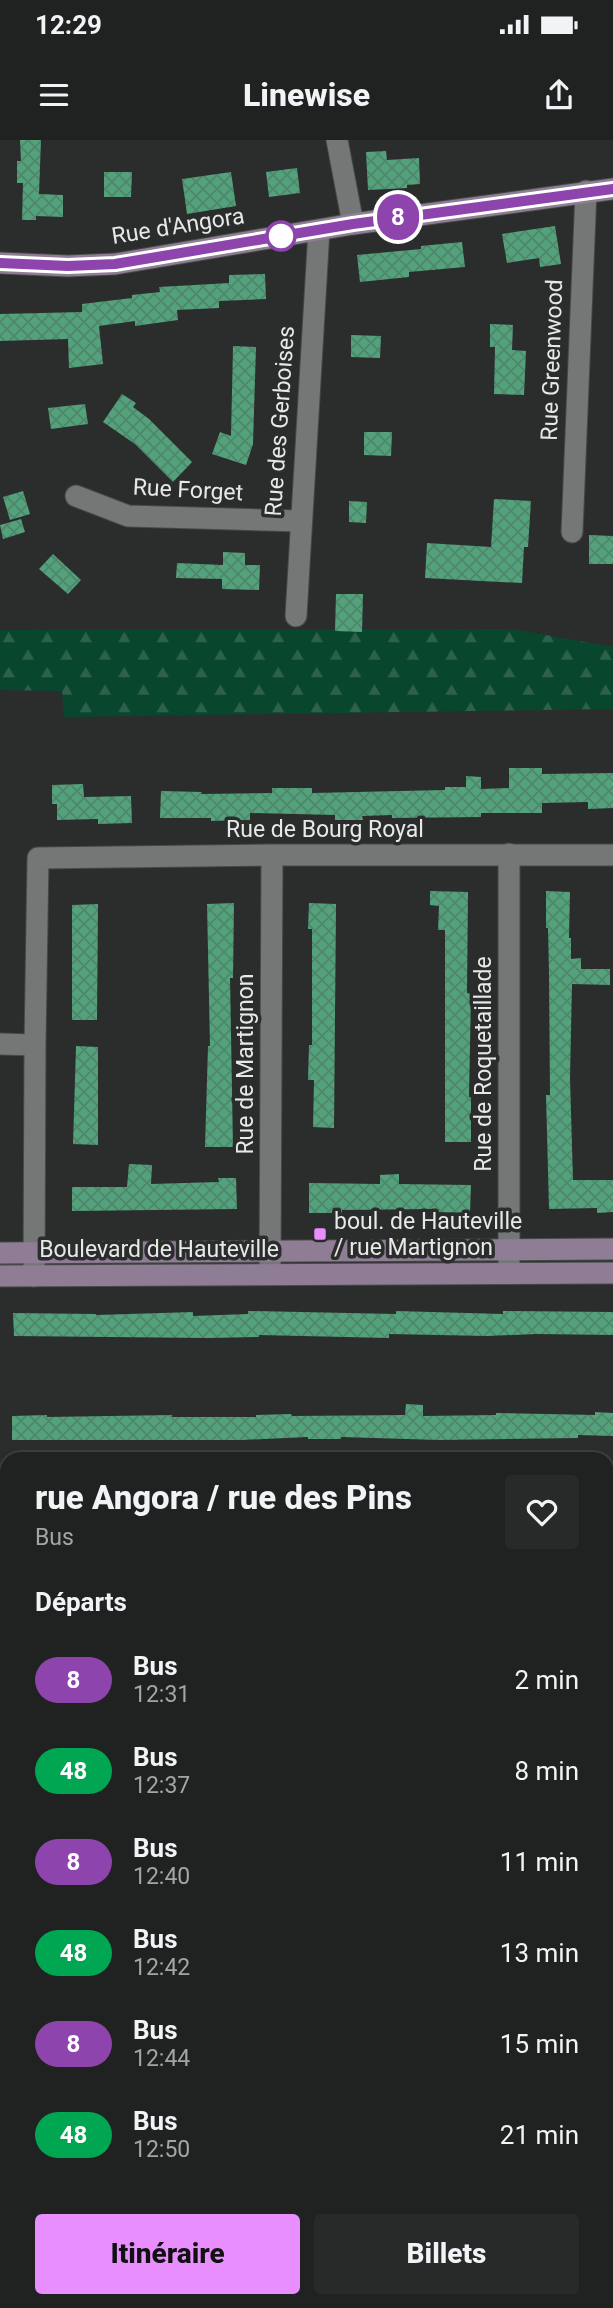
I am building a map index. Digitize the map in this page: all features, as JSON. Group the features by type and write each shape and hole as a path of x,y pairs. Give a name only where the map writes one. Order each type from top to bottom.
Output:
{"street":[{"path":"337,140 353,224"},
{"name":"Rue d'Angora","path":"0,263 68,266 115,264 353,224 613,189"},
{"name":"Rue Greenwood","path":"572,532 586,191"},
{"name":"Rue des Gerboises","path":"296,616 319,230"},
{"name":"Rue Forget","path":"76,496 128,516 300,521"},
{"name":"Rue de Roquetaillade","path":"509,854 509,1274"},
{"name":"Rue de Martignon","path":"270,1274 272,855"},
{"name":"Rue de Bourg Royal","path":"35,1045 38,858 613,855"},
{"path":"0,1044 35,1045 34,1276"},
{"name":"Boulevard de Hauteville","path":"0,1253 613,1248"},
{"name":"Boulevard de Hauteville","path":"0,1276 613,1273"}],"green space":[{"path":"512,629 613,647 613,709 64,717 62,691 0,690 0,630"}],"building":[{"path":"20,140 41,140 39,194 63,195 63,217 36,216 36,220 22,220 23,183 17,183 17,161 21,161"},
{"path":"386,151 387,160 419,158 420,184 407,185 407,188 368,190 366,152"},
{"path":"297,168 300,193 269,197 266,172"},
{"path":"104,172 132,172 131,197 104,197"},
{"path":"231,172 236,206 187,214 182,179"},
{"path":"555,226 561,264 540,267 539,258 507,263 502,234"},
{"path":"462,242 465,267 409,272 409,277 360,282 357,255"},
{"path":"265,274 266,299 219,301 219,308 177,310 178,320 135,326 135,321 99,326 103,364 69,368 68,339 0,341 0,314 82,312 82,304 160,292 159,287 229,283 229,275"},
{"path":"490,324 513,325 512,350 526,351 524,395 494,394 495,347 490,347"},
{"path":"351,335 381,336 380,358 351,357"},
{"path":"233,346 256,347 253,444 246,465 212,454 220,432 231,436"},
{"path":"122,394 136,403 133,407 149,419 192,462 173,482 135,444 103,422"},
{"path":"85,404 88,424 51,429 48,408"},
{"path":"364,432 392,432 391,456 364,455"},
{"path":"23,491 30,514 10,520 3,497"},
{"path":"494,499 531,501 522,583 425,578 427,543 491,547"},
{"path":"349,501 367,502 366,523 349,522"},
{"path":"21,519 25,532 3,539 0,525"},
{"path":"589,535 613,536 613,564 589,564"},
{"path":"223,552 245,553 245,565 260,565 259,590 222,589 222,579 176,578 177,563 223,565"},
{"path":"53,554 81,580 68,594 39,569"},
{"path":"336,594 363,594 362,632 335,631"},
{"path":"509,768 542,768 542,774 613,773 613,808 588,809 588,802 542,803 542,813 481,813 481,817 392,818 392,815 362,816 363,820 335,820 335,815 250,813 250,820 160,818 161,791 202,792 201,794 272,793 272,788 312,788 312,793 445,790 445,787 466,787 466,776 481,777 481,789 509,788"},
{"path":"83,784 84,797 131,796 132,823 98,824 98,819 57,820 57,804 52,804 52,785"},
{"path":"430,891 468,892 467,993 471,994 471,1142 445,1142 445,930 438,930 439,906 430,905"},
{"path":"546,891 570,892 571,959 581,958 581,969 610,969 610,985 572,984 570,1078 573,1180 613,1180 613,1212 597,1213 597,1208 549,1209 546,1095 550,1095 549,972"},
{"path":"234,903 233,978 230,978 233,1147 205,1147 210,1046 207,904"},
{"path":"309,903 336,904 334,1128 313,1127 314,1080 308,1080 309,1045 312,1045 312,929 308,929"},
{"path":"98,904 97,1020 72,1020 72,905"},
{"path":"76,1046 98,1047 98,1145 73,1144"},
{"path":"129,1164 152,1165 151,1184 219,1182 218,1178 236,1178 237,1209 72,1211 72,1187 127,1187"},
{"path":"399,1174 399,1184 471,1185 470,1213 436,1212 436,1209 309,1213 309,1183 380,1184 380,1175"},
{"path":"248,1311 396,1314 396,1311 503,1314 503,1311 613,1312 613,1335 389,1334 389,1338 259,1335 208,1338 14,1336 13,1313 96,1315 193,1312 193,1316 248,1314"},
{"path":"406,1404 423,1405 423,1416 613,1413 613,1436 439,1440 308,1437 242,1440 12,1440 12,1416 405,1415"}],"bus line":[{"name":"8","path":"0,263 68,266 115,264 353,224 613,189"}],"place":[{"name":"boul. de Hauteville / rue Martignon","path":"320,1234"}]}
